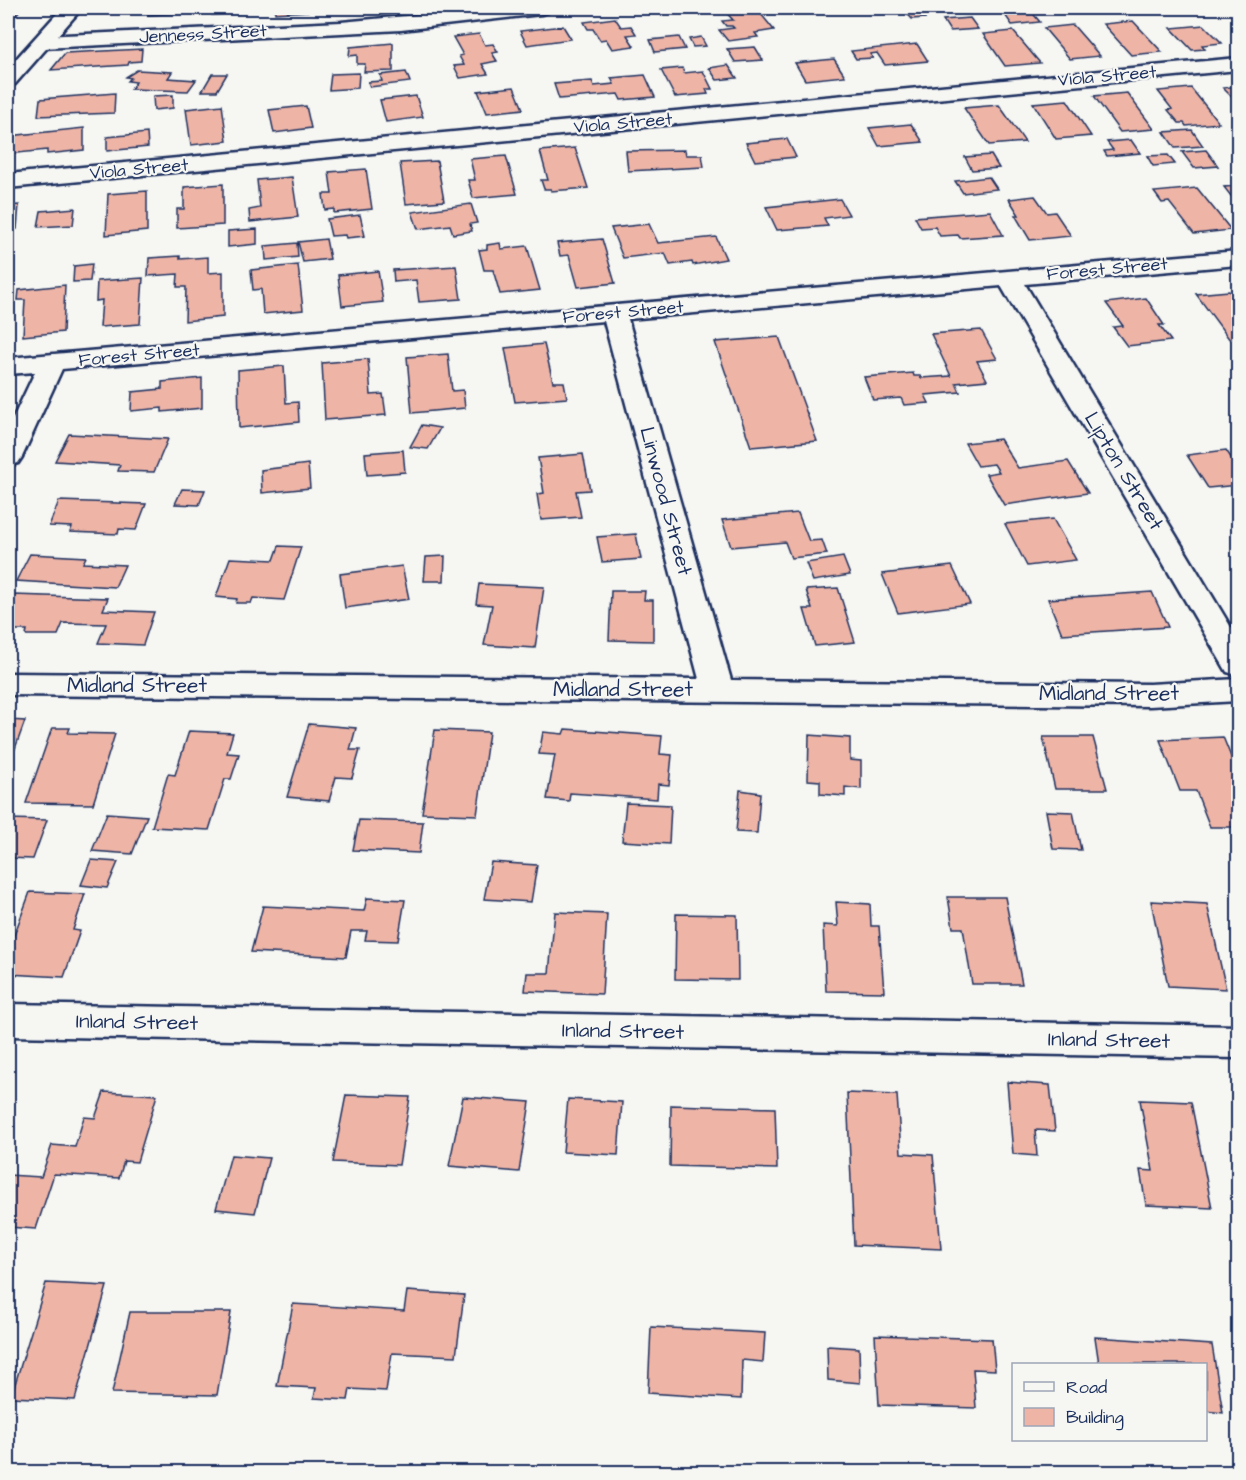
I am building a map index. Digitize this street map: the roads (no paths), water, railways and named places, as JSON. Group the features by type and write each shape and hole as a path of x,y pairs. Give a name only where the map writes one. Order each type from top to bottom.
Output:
{"street":[{"path":"10,75 43,42 72,8"},
{"name":"Jenness Street","path":"43,42 361,27 541,8"},
{"name":"Viola Street","path":"8,181 1239,64"},
{"name":"Forest Street","path":"8,366 1239,258"},
{"name":"Lipton Street","path":"1009,278 1239,664"},
{"name":"Linwood Street","path":"614,313 718,690"},
{"path":"8,457 52,363"},
{"name":"Midland Street","path":"8,684 1149,695 1239,690"},
{"name":"Inland Street","path":"8,1020 1239,1042"}]}
